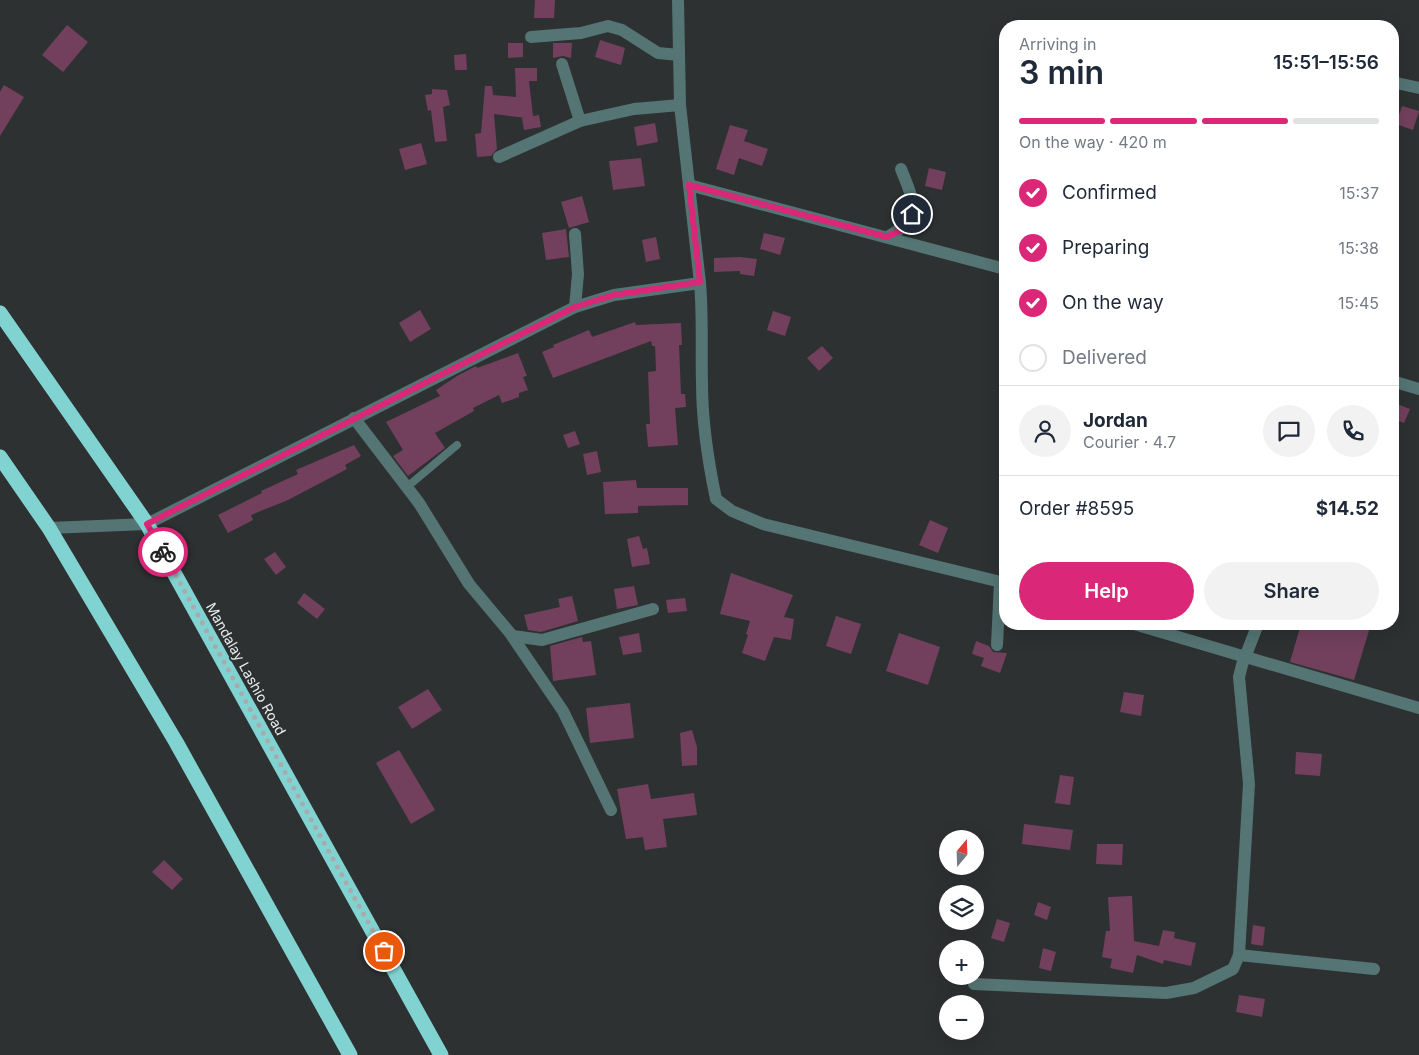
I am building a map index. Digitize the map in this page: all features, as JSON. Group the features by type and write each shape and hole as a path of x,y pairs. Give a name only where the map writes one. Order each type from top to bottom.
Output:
{"highway":[{"name":"Mandalay Lashio Road","path":"0,313 147,524 441,1055"},
{"path":"0,457 49,528 181,750 350,1055"}],"street":[{"path":"678,0 680,106 702,306 702,385 708,461 716,499 732,511 763,524 999,581"},
{"path":"531,37 581,33 608,26 622,30 658,53 679,55"},
{"path":"562,64 580,122"},
{"path":"1399,84 1419,88"},
{"path":"499,157 580,122 634,109 680,106"},
{"path":"887,237 903,229 912,214 913,199 901,169"},
{"path":"689,185 999,267"},
{"path":"575,234 578,274 575,307"},
{"path":"49,528 147,524 575,307 614,295 700,282"},
{"path":"1399,384 1419,389"},
{"path":"354,418 407,487 442,538 469,584 513,636 563,711 610,810"},
{"path":"513,636 542,640 653,610"},
{"path":"997,645 999,620"},
{"path":"1154,630 1419,708"},
{"path":"984,985 1166,994 1194,988 1233,969 1239,955 1250,784 1239,677 1256,630"},
{"path":"1239,955 1374,968"}],"lane":[{"path":"407,487 457,446"}],"building":[{"path":"535,0 555,0 554,18 534,18"},
{"path":"67,25 88,42 63,72 42,55"},
{"path":"600,40 625,48 621,65 595,57"},
{"path":"508,43 523,43 523,57 508,58"},
{"path":"553,43 572,43 571,58 563,56 553,58"},
{"path":"466,54 467,70 455,70 454,55"},
{"path":"515,68 537,68 537,81 529,81 533,116 539,115 541,127 524,130 522,118 525,118 494,114 497,149 491,156 477,157 475,134 481,133 485,86 492,86 493,95 516,97"},
{"path":"4,85 24,97 0,136 0,92"},
{"path":"432,89 447,90 450,105 443,107 447,141 435,142 431,110 428,111 425,95 432,94"},
{"path":"1402,106 1419,111 1413,130 1399,125 1399,115"},
{"path":"655,123 658,142 637,146 634,127"},
{"path":"730,125 748,130 744,141 768,149 762,166 739,158 734,175 716,169"},
{"path":"421,143 427,164 405,170 399,149"},
{"path":"641,158 645,186 613,190 609,161"},
{"path":"929,168 946,172 942,190 925,186"},
{"path":"582,196 589,222 569,228 561,202"},
{"path":"566,229 569,257 546,260 542,233"},
{"path":"764,233 785,238 780,255 760,249"},
{"path":"656,237 660,259 646,262 642,240"},
{"path":"740,257 757,259 754,276 740,274 740,271 714,272 714,258"},
{"path":"420,310 431,329 410,342 399,323"},
{"path":"773,311 791,317 785,336 767,330"},
{"path":"635,322 636,325 681,323 682,345 679,345 681,394 685,394 686,407 675,408 678,445 648,447 646,424 650,424 648,372 656,371 655,346 652,346 651,341 553,378 542,352 554,347 553,345 589,330 592,337"},
{"path":"822,346 833,358 819,371 807,358"},
{"path":"518,353 527,376 523,377 528,390 519,393 519,397 502,403 499,395 473,408 474,411 435,433 445,448 408,476 393,456 403,450 386,422 440,396 436,390 476,366 477,368"},
{"path":"1399,405 1410,409 1404,423 1399,421"},
{"path":"575,431 580,444 568,448 563,435"},
{"path":"354,445 361,456 345,465 347,469 288,500 251,515 253,520 228,533 218,515 262,493 261,491 298,474 296,470"},
{"path":"597,451 601,472 587,475 583,454"},
{"path":"636,480 637,488 688,488 688,505 638,506 638,513 605,514 603,482"},
{"path":"930,520 948,528 938,553 919,545"},
{"path":"639,536 643,549 647,548 650,564 632,567 627,539"},
{"path":"275,552 286,567 276,575 264,559"},
{"path":"731,573 793,595 784,617 794,619 791,640 774,637 765,661 742,653 750,621 720,614"},
{"path":"634,586 638,605 617,609 614,589"},
{"path":"304,593 325,609 317,619 297,603"},
{"path":"572,596 578,621 541,632 528,630 524,615 560,607 558,599"},
{"path":"685,598 687,611 668,613 666,600"},
{"path":"836,616 861,624 851,654 826,646"},
{"path":"1299,630 1369,630 1354,680 1290,662"},
{"path":"639,633 642,652 623,655 619,637"},
{"path":"899,633 940,647 928,685 886,671"},
{"path":"582,637 583,642 591,641 596,675 553,681 550,646"},
{"path":"976,641 989,646 993,652 1007,653 1000,673 981,666 984,658 972,654"},
{"path":"428,689 442,710 412,729 398,707"},
{"path":"1124,692 1144,695 1141,716 1120,712"},
{"path":"630,703 634,738 590,743 586,708"},
{"path":"692,730 697,747 697,765 682,766 680,733"},
{"path":"399,750 435,810 411,824 376,763"},
{"path":"1296,752 1322,754 1320,776 1295,774"},
{"path":"1060,775 1074,777 1070,805 1055,803"},
{"path":"648,784 651,799 694,793 697,815 663,819 667,847 645,850 643,837 626,839 617,789"},
{"path":"1024,824 1073,830 1070,850 1022,844"},
{"path":"1097,844 1123,844 1122,865 1096,864"},
{"path":"164,860 183,879 172,890 152,872"},
{"path":"1132,896 1134,941 1159,946 1163,930 1175,932 1174,938 1196,943 1191,966 1164,960 1163,964 1137,955 1133,973 1110,968 1112,959 1102,957 1106,931 1110,931 1108,897"},
{"path":"1038,902 1051,907 1047,920 1034,915"},
{"path":"997,919 1010,923 1004,942 991,938"},
{"path":"1253,925 1265,927 1263,946 1251,944"},
{"path":"1043,948 1056,952 1051,971 1039,968"},
{"path":"1239,995 1265,999 1262,1017 1236,1012"}],"way so far":[{"path":"163,552 384,951"}],"route":[{"path":"163,552 147,524 254,468 575,307 614,295 700,282 689,185 887,237 903,229 912,214"}]}
